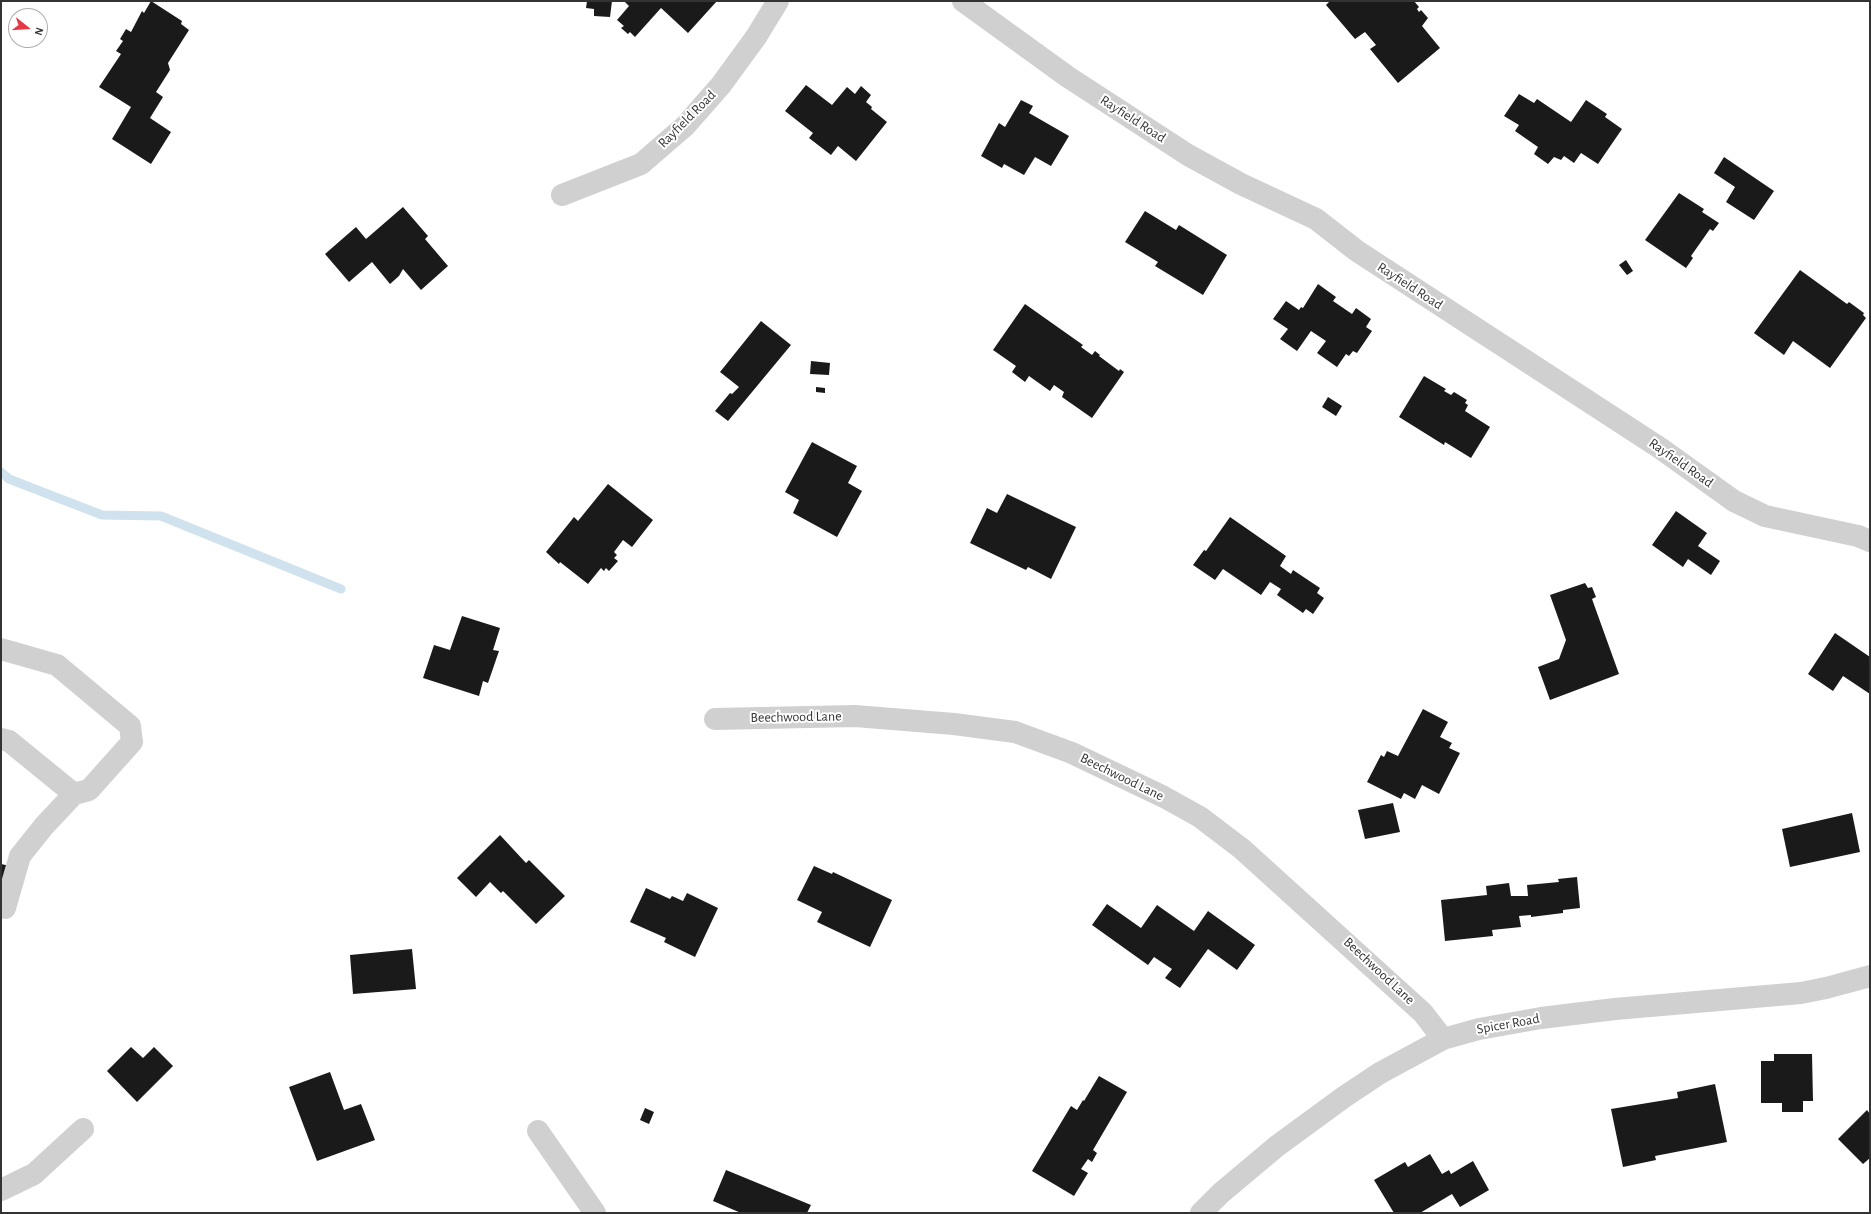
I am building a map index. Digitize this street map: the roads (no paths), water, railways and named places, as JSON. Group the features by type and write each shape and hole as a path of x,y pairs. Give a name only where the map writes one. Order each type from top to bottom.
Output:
{"street":[{"name":"Rayfield Road","path":"562,196 640,164 685,126 721,85 756,37 778,1"},
{"name":"Rayfield Road","path":"963,1 1068,77 1188,155 1241,184 1316,220 1357,251 1660,448 1734,501 1765,516 1858,536 1870,541"},
{"path":"1,649 57,665 130,726 132,742 89,790 74,794 44,826 20,856 5,908"},
{"name":"Beechwood Lane","path":"715,719 855,716 954,724 1015,732 1072,753 1164,797 1200,817 1242,849 1423,1013 1443,1039"},
{"path":"1,739 9,741 74,794"},
{"name":"Spicer Road","path":"1201,1213 1221,1193 1277,1146 1344,1097 1380,1073 1443,1039 1479,1029 1567,1015 1801,993 1870,976"},
{"path":"1,1190 34,1174 84,1129"},
{"path":"538,1132 595,1213"}],"waterway":[{"path":"1,472 9,479 102,515 161,516 341,589"}]}
